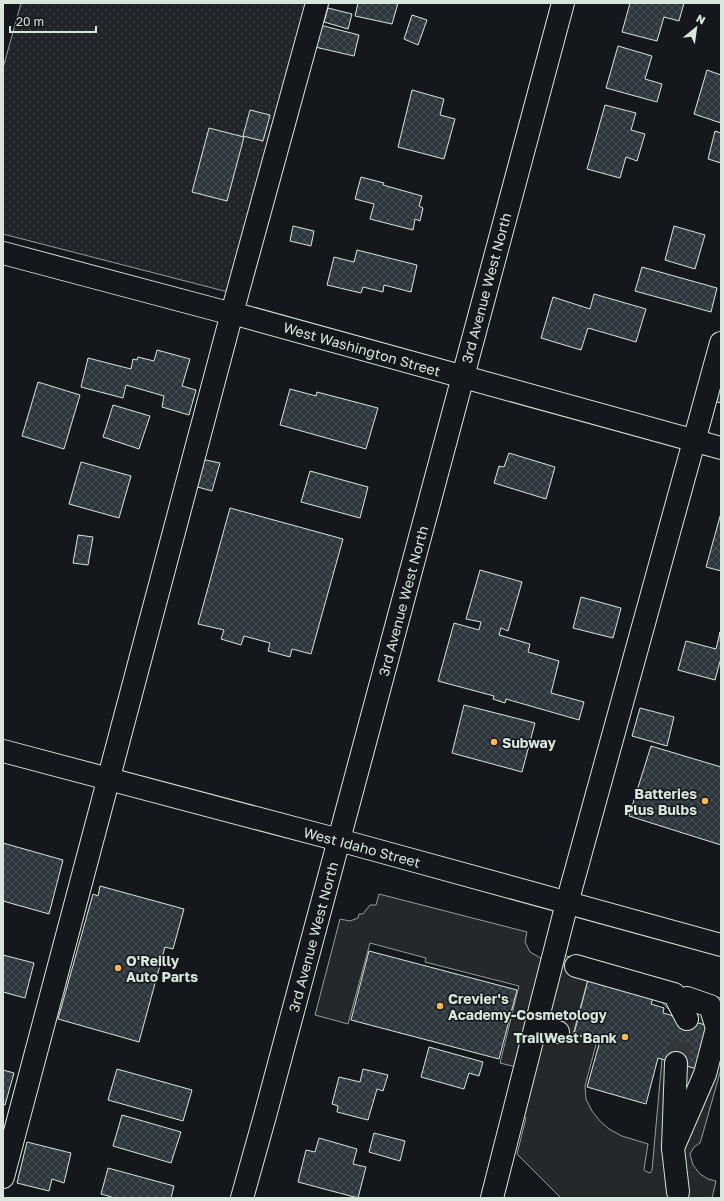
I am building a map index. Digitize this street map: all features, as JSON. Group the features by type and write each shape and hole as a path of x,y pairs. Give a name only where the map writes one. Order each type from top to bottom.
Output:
{"main road":[{"path":"3,1177 232,313 317,3"},
{"name":"3rd Avenue West North","path":"242,1198 563,3"},
{"name":"West Washington Street","path":"4,258 232,313 462,378 721,448"},
{"path":"492,1198 567,903 721,343"},
{"name":"West Idaho Street","path":"3,751 339,840 721,945"},
{"path":"576,966 681,996 710,1006 717,1028 705,1074 673,1148"},
{"path":"681,996 692,1021"},
{"path":"536,1026 558,1032"},
{"path":"678,1192 673,1148 682,1065"}],"shaded area":[{"path":"21,3 308,3 228,292 3,234 3,68"},
{"path":"379,894 527,932 525,942 530,952 544,960 516,1067 500,1063 519,986 425,962 426,958 370,943 348,1024 315,1015 340,919 350,921 358,918 359,914 363,914 370,905 376,905"},
{"path":"563,955 721,998 721,1069 700,1143 694,1147 690,1154 693,1165 700,1174 708,1179 716,1181 712,1198 561,1198 517,1154 526,1118 522,1116","holes":["589,976 654,994 675,1016 662,1059 652,1170 650,1173 644,1169 648,1144 622,1136 609,1129 592,1111 586,1099 585,1086 597,1041 573,1034"]}],"building":[{"path":"358,3 398,3 392,24 355,16"},
{"path":"630,3 684,3 679,21 664,17 657,41 622,32"},
{"path":"328,8 352,14 348,29 324,22"},
{"path":"412,15 427,20 418,45 404,39"},
{"path":"320,25 359,35 354,56 315,47"},
{"path":"618,46 652,56 645,79 662,84 657,102 606,88"},
{"path":"707,70 721,75 721,123 694,114"},
{"path":"412,90 444,99 440,115 455,119 444,159 398,147"},
{"path":"605,105 636,113 631,130 645,134 637,161 626,157 620,178 587,169"},
{"path":"250,110 270,115 263,141 243,136"},
{"path":"209,128 244,137 227,201 192,192"},
{"path":"715,131 721,133 721,163 708,159"},
{"path":"361,177 422,196 419,206 423,208 420,221 415,219 413,230 370,219 374,204 355,199"},
{"path":"293,226 314,231 311,246 290,241"},
{"path":"674,226 705,235 695,269 665,260"},
{"path":"357,250 417,265 411,292 384,285 383,292 363,287 361,293 327,285 334,257 354,262"},
{"path":"642,267 717,288 711,312 635,291"},
{"path":"594,294 646,309 636,342 588,328 581,350 541,338 553,297 590,309"},
{"path":"157,350 190,359 182,386 196,390 189,415 162,407 164,396 126,385 123,398 81,387 88,358 131,369 133,359 137,360 138,357 154,361"},
{"path":"721,373 721,403 713,401"},
{"path":"38,382 80,395 64,449 22,436"},
{"path":"290,389 316,396 317,392 378,408 366,449 280,425"},
{"path":"113,405 150,416 139,449 103,437"},
{"path":"509,453 555,467 546,499 494,483 499,466 504,467"},
{"path":"201,459 220,463 212,491 194,486"},
{"path":"81,462 131,476 119,518 69,504"},
{"path":"310,471 368,487 360,518 301,502"},
{"path":"230,508 343,539 311,654 292,649 290,657 268,651 270,643 244,636 241,645 221,639 224,630 198,624"},
{"path":"721,513 721,571 706,567"},
{"path":"78,535 93,537 88,565 73,563"},
{"path":"480,570 522,582 508,631 501,628 499,635 530,644 528,652 559,661 551,693 584,702 579,720 506,699 505,703 493,699 494,696 438,681 454,623 479,630 481,622 466,619"},
{"path":"581,597 621,608 613,638 573,628"},
{"path":"720,632 721,658 715,680 678,670 686,641 716,649"},
{"path":"464,705 535,723 522,772 452,753"},
{"path":"640,708 674,717 667,746 632,736"},
{"path":"651,746 721,767 721,845 629,816"},
{"path":"3,843 63,860 49,914 3,901"},
{"path":"100,886 184,909 173,949 165,947 139,1042 58,1019 93,894 98,896"},
{"path":"369,951 517,990 499,1059 351,1020"},
{"path":"3,955 34,963 25,998 3,992"},
{"path":"589,976 654,995 651,1004 664,1008 663,1013 709,1026 697,1069 658,1058 646,1104 587,1087 600,1041 574,1034"},
{"path":"429,1047 483,1062 479,1076 469,1073 464,1089 421,1077"},
{"path":"117,1069 192,1090 183,1121 108,1100"},
{"path":"363,1069 388,1075 383,1091 377,1089 368,1120 337,1112 338,1106 332,1104 339,1077 360,1082"},
{"path":"3,1070 14,1073 5,1105 3,1104"},
{"path":"122,1115 181,1132 171,1163 113,1146"},
{"path":"374,1133 405,1141 400,1161 369,1152"},
{"path":"319,1138 357,1149 353,1164 366,1167 358,1198 298,1182 306,1150 315,1152"},
{"path":"27,1142 71,1153 64,1183 52,1179 49,1191 17,1183"},
{"path":"108,1168 174,1186 171,1198 115,1198 101,1194"}],"tunnel":[{"path":"676,1063 687,1019"}],"place":[{"name":"Subway","path":"494,742"},
{"name":"Batteries Plus Bulbs","path":"705,801"},
{"name":"O'Reilly Auto Parts","path":"118,968"},
{"name":"Crevier's Academy-Cosmetology","path":"440,1006"},
{"name":"TrailWest Bank","path":"625,1037"}]}
